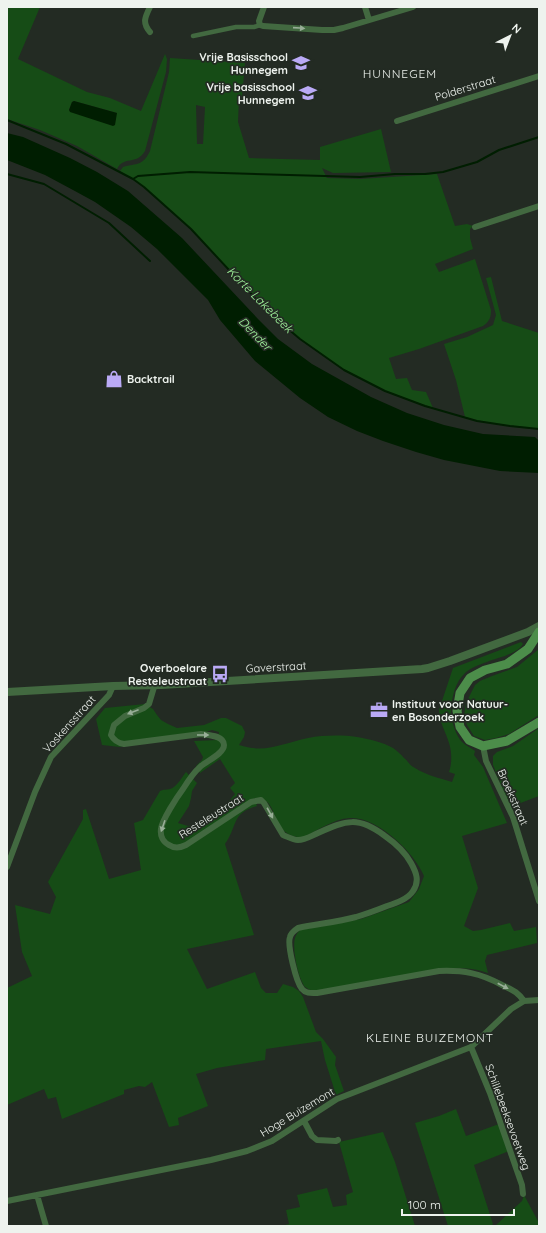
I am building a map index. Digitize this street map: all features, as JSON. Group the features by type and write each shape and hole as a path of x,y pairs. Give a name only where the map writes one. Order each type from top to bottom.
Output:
{"main road":[{"path":"539,632 528,649 507,664 485,670 470,678 460,693 457,712 460,727 470,740 483,746 507,741 539,722"}],"street":[{"path":"150,7 145,21 146,28 150,32"},
{"path":"260,24 259,21 264,7"},
{"path":"365,7 369,20"},
{"path":"193,36 236,27 254,27 260,24 263,26 334,30 413,7"},
{"name":"Polderstraat","path":"397,121 539,76"},
{"path":"475,227 539,206"},
{"name":"Gaverstraat","path":"7,692 155,684 161,685 428,668 528,632 539,626"},
{"name":"Resteleustraat","path":"155,684 149,704 144,708 125,716 114,725 111,735 118,743 124,744 205,735 219,738 224,744 220,753 200,766 183,788 170,810 161,828 160,834 167,844 178,848 186,845 251,802 261,800 283,835 297,840 305,839 339,824 353,822 362,823 393,842 409,860 417,876 417,884 414,891 407,898 354,917 298,928 294,931 290,935 289,942 295,974 302,989 307,993 317,993 439,971 457,971 479,974 518,994 524,1001"},
{"name":"Voskensstraat","path":"7,867 35,792 51,757 109,695 113,686"},
{"name":"Broekstraat","path":"483,746 486,761 513,817 539,901"},
{"path":"524,1001 539,1000"},
{"name":"Hoge Buizemont","path":"7,1201 210,1160 246,1151 272,1141 337,1098 471,1047 511,1009 524,1001"},
{"name":"Schillebeeksevoetweg","path":"471,1047 496,1108 522,1185 523,1194"},
{"path":"304,1121 312,1136 317,1140 338,1140"},
{"path":"37,1195 46,1226"}],"green space":[{"path":"7,7 40,7 18,59 87,92 110,98 141,111 165,54 167,59 166,72 145,151 142,156 134,160 123,162 117,169 77,146 40,130 7,119","holes":["74,101 117,113 69,110 72,102"]},
{"path":"170,58 245,63 242,97 239,98 238,122 249,158 320,160 320,147 381,129 391,172 333,173 322,168 327,178 360,179 437,174 455,226 467,224 473,226 470,229 470,238 473,249 435,264 439,272 475,259 491,310 491,315 490,319 483,326 389,358 396,379 407,378 412,390 426,392 433,408 385,391 344,370 300,339 268,312 191,229 144,187 120,171 123,167 142,162 150,151 169,72","holes":["196,105 205,107 203,144 197,144"]},
{"path":"491,277 502,321 539,333 539,429 492,423 465,417 456,380 444,344 467,337 493,325 496,315 486,278"},
{"path":"521,642 523,644 515,652 478,665 465,673 455,690 452,700 451,718 460,739 463,743 475,751 474,755 483,767 507,823 462,836 478,888 464,926 473,931 510,923 514,931 536,927 537,943 487,955 485,961 488,973 459,968 441,969 314,991 308,989 302,983 294,949 295,938 300,930 361,919 409,902 419,889 424,876 404,847 383,829 372,823 361,819 344,819 331,823 302,838 299,838 284,831 277,821 270,805 266,801 261,798 254,798 257,806 243,812 239,816 225,844 254,935 187,949 207,989 255,972 261,988 266,993 277,993 283,984 293,987 299,991 303,997 316,1032 336,1057 335,1065 344,1091 336,1095 325,1060 321,1041 266,1049 265,1060 217,1068 196,1074 208,1106 178,1118 179,1125 169,1127 152,1082 145,1087 139,1086 124,1090 124,1094 62,1119 56,1097 48,1099 44,1089 7,1105 7,988 32,976 22,952 15,905 50,914 56,897 48,882 83,819 83,810 86,809 109,879 141,870 134,823 143,820 160,791 173,788 186,772 197,783 192,791 189,806 178,823 188,826 200,824 216,817 235,794 230,788 235,783 220,759 200,773 196,766 203,757 194,741 217,740 219,732 212,730 131,742 120,747 102,745 96,719 105,708 145,704 153,709 161,720 177,728 204,725 221,718 226,718 242,726 245,732 239,745 249,747 274,747 320,736 357,737 380,742 389,746 412,766 419,770 452,782 455,774 449,772 451,750 440,719 439,710 453,668"},
{"path":"539,649 539,715 509,734 485,740 474,736 467,725 464,716 466,703 475,685 480,681 517,667"},
{"path":"539,728 539,796 510,807 493,765 493,756 497,752 513,746"},
{"path":"456,1109 466,1136 499,1124 509,1151 474,1165 493,1224 491,1226 448,1226 415,1123"},
{"path":"383,1132 395,1162 415,1226 281,1226 289,1224 286,1210 300,1207 297,1195 327,1188 333,1207 347,1205 346,1195 353,1192 339,1142"},
{"path":"524,1195 539,1223 539,1226 495,1226 522,1201"}],"water":[{"path":"74,101 117,113 115,125 113,126 70,112 69,110 72,102"},
{"name":"Dender","path":"7,133 23,137 70,158 128,191 182,238 278,339 312,364 371,397 407,413 444,425 483,434 535,437 539,441 539,473 500,471 444,460 383,441 357,431 328,417 300,398 255,361 220,320 208,300 157,249 131,227 95,202 73,190 45,175 7,160"}],"waterway":[{"name":"Korte Lakebeek","path":"7,120 66,144 133,179 144,187 191,229 268,312 300,339 344,370 385,391 425,406 477,421 539,429"},
{"path":"133,179 138,176 190,172 360,177 395,174 425,174 443,172 477,162 499,150 539,137"},
{"path":"7,174 44,184 109,223 150,261"}],"place":[{"name":"Vrije Basisschool Hunnegem","path":"301,63"},
{"name":"Vrije basisschool Hunnegem","path":"308,93"},
{"name":"Backtrail","path":"114,379"},
{"name":"Overboelare Resteleustraat","path":"220,674"},
{"name":"Instituut voor Natuur- en Bosonderzoek","path":"379,710"}],"district":[{"name":"HUNNEGEM","path":"400,74"},
{"name":"KLEINE BUIZEMONT","path":"430,1038"}]}
